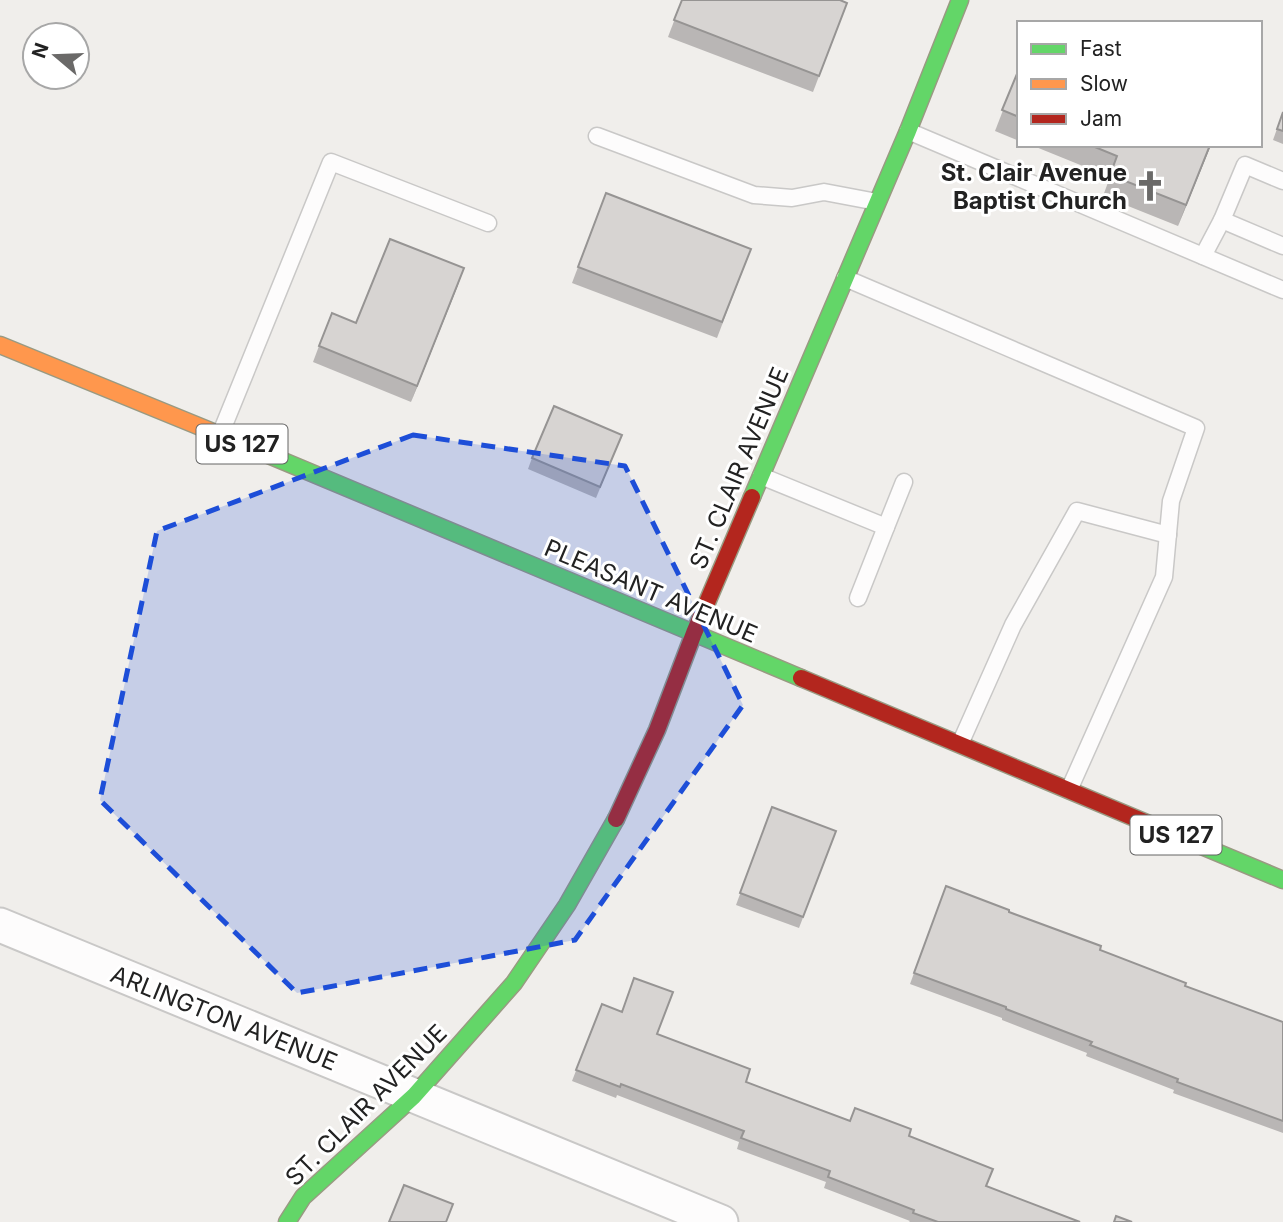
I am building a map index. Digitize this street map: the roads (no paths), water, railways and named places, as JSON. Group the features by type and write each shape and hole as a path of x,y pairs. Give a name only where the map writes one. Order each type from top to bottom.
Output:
{"street":[{"name":"ST. CLAIR AVENUE","path":"287,1222 303,1197 414,1096 513,983 567,905 615,820 657,730 694,634 908,131 960,0"},
{"name":"PLEASANT AVENUE","path":"0,345 1283,880"},
{"name":"ARLINGTON AVENUE","path":"0,925 720,1222"}],"lane":[{"path":"908,131 1283,290"},
{"path":"597,136 754,195 793,198 824,192 877,202"},
{"path":"220,435 331,162 488,223"},
{"path":"1203,256 1223,220 1245,165 1283,181"},
{"path":"1223,220 1283,246"},
{"path":"845,278 1196,428 1171,501 1164,577 1069,790"},
{"path":"761,476 886,527"},
{"path":"858,598 904,481"},
{"path":"960,744 1013,625 1077,511 1168,534"}],"place":[{"name":"St. Clair Avenue Baptist Church","path":"1150,186"}]}
